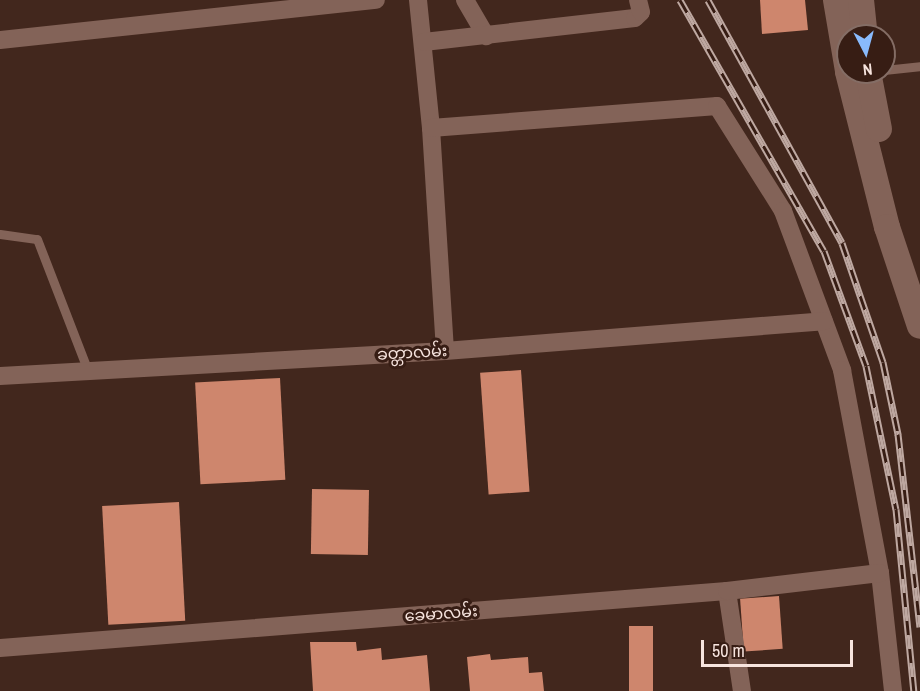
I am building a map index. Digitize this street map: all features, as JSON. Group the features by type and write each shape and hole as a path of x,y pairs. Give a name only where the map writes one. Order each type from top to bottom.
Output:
{"main road":[{"path":"836,0 843,24"},
{"path":"861,0 864,24"},
{"path":"860,84 886,227 920,326"},
{"path":"862,84 920,277"}],"street":[{"path":"0,40 376,0"},
{"path":"418,0 431,128 444,351"},
{"path":"465,0 486,36"},
{"path":"424,42 635,18 641,12 638,0"},
{"path":"431,128 715,105 783,211 842,370 880,573 893,691"},
{"name":"ခတ္တာလမ်း","path":"0,376 444,351 824,321"},
{"name":"ခေမာလမ်း","path":"0,648 727,591 880,573"},
{"path":"727,591 742,691"}],"lane":[{"path":"896,69 920,66"},
{"path":"0,234 37,239 88,371"}],"building":[{"path":"760,0 805,0 808,30 762,34"},
{"path":"521,370 530,492 489,495 480,373"},
{"path":"280,378 285,480 200,484 195,382"},
{"path":"312,489 369,490 368,555 311,554"},
{"path":"179,502 185,621 108,625 102,506"},
{"path":"779,596 783,649 744,652 740,599"},
{"path":"629,626 653,626 653,691 629,691"},
{"path":"310,642 356,642 357,651 381,648 382,660 427,655 430,691 313,691"},
{"path":"490,654 491,660 528,657 529,673 542,672 544,691 470,691 467,657"}],"railway":[{"path":"680,0 824,251 866,366 896,509 914,691"},
{"path":"708,0 842,243 883,362 898,434 920,627"}]}
